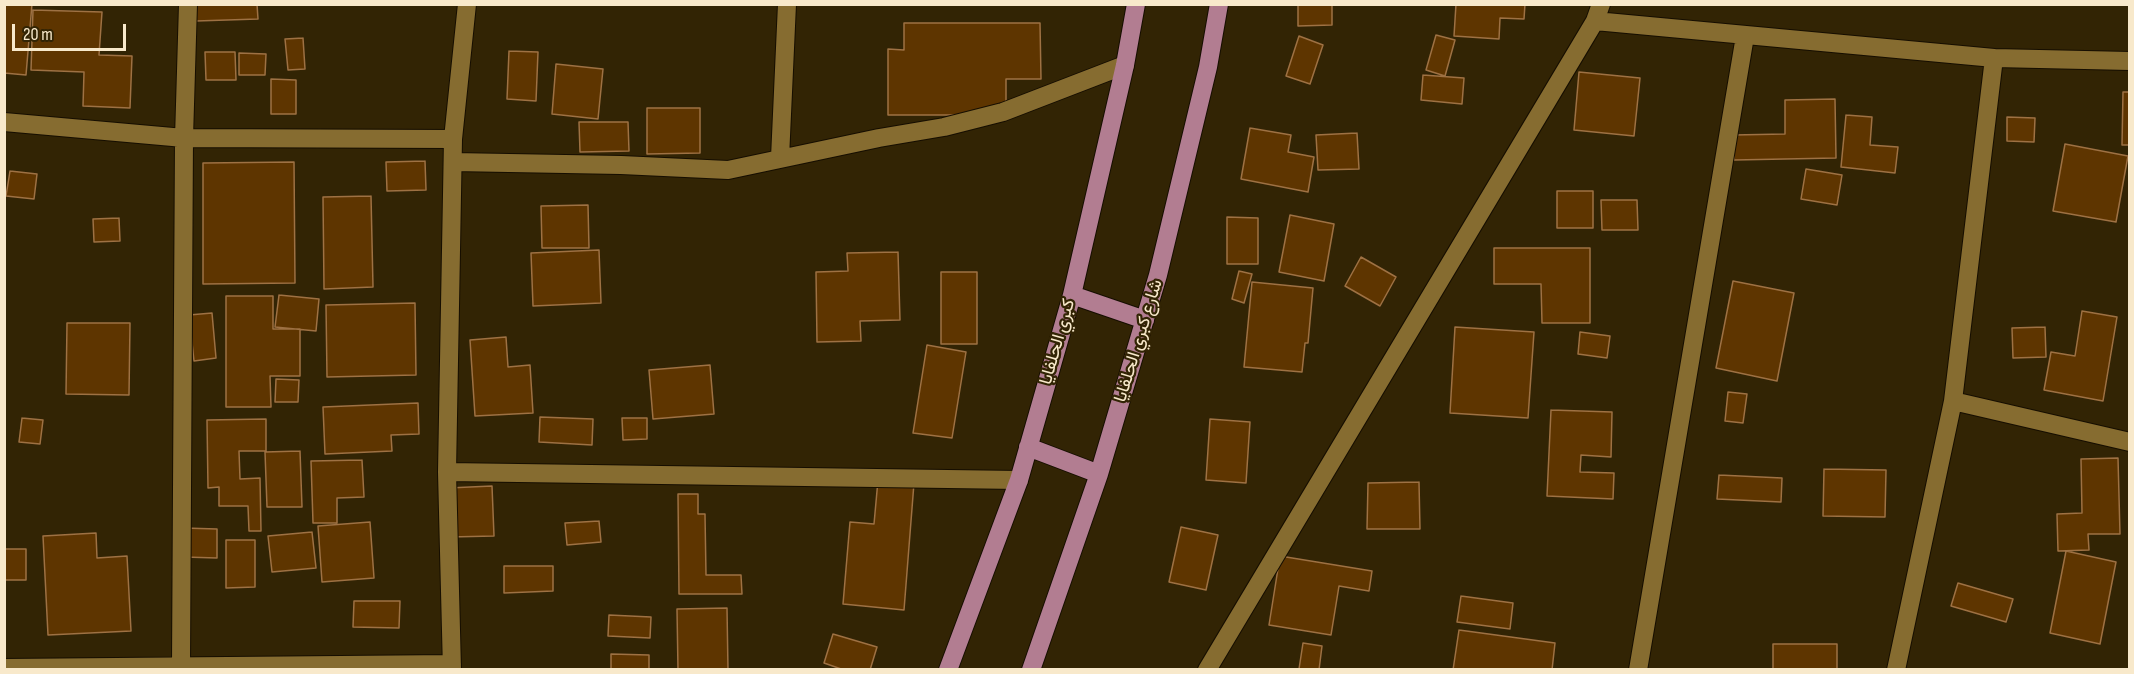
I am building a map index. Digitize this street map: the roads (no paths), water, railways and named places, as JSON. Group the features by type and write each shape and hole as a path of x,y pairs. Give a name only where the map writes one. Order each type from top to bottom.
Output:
{"main road":[{"name":"كبري الحلفايا","path":"948,669 1019,480 1072,295 1125,65 1136,4"},
{"name":"شارع كبري الحلفايا","path":"1031,669 1099,474 1158,275 1205,78 1219,4"},
{"path":"1072,295 1145,320"},
{"path":"1028,447 1099,474"}],"street":[{"path":"181,665 184,138 188,4"},
{"path":"4,668 181,665 452,667 447,472 453,139 467,4"},
{"path":"780,158 787,4"},
{"path":"1207,669 1598,13 1745,36 1994,58 2130,61"},
{"path":"1638,669 1745,36"},
{"path":"1896,669 1953,401 1994,58"},
{"path":"453,162 621,165 728,170 879,138 944,127 1004,112 1125,65"},
{"path":"4,122 184,138 453,139"},
{"path":"1953,401 2130,442"},
{"path":"447,472 1019,480"}]}
